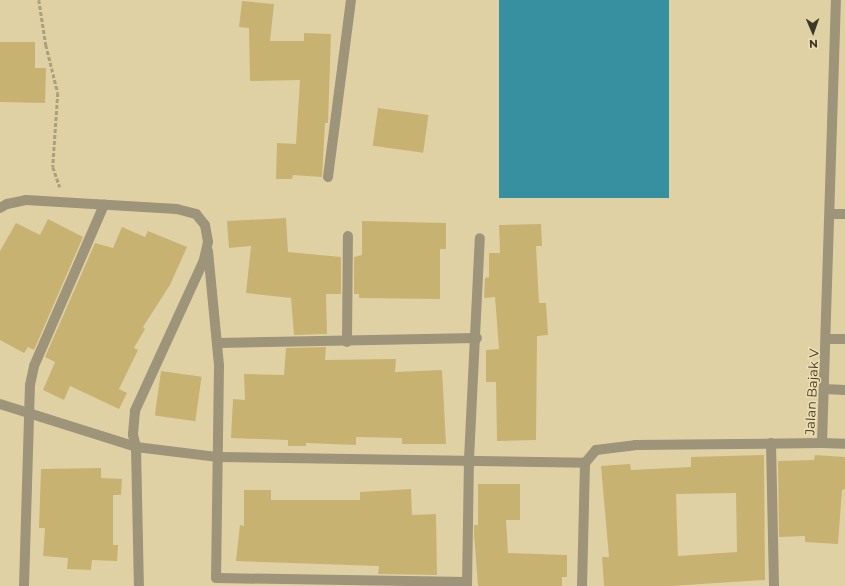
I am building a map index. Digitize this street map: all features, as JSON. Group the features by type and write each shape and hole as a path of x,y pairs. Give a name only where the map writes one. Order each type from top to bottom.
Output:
{"street":[{"path":"328,177 351,0"},
{"name":"Jalan Bajak V","path":"585,463 596,450 615,446 822,443 831,214 836,0"},
{"path":"0,208 6,204 26,200 177,209 196,214 205,225 218,343 216,582 467,584 469,459 477,338 480,238"},
{"path":"24,586 28,413 34,366 104,205"},
{"path":"831,214 845,214"},
{"path":"347,342 348,236"},
{"path":"139,586 136,447 133,435 135,410 208,248"},
{"path":"218,343 347,342 477,338"},
{"path":"827,339 845,339"},
{"path":"825,389 845,390"},
{"path":"0,404 136,447 218,457 469,459 585,463 582,586"},
{"path":"771,443 774,586"},
{"path":"822,443 845,444"}],"path":[{"path":"39,0 60,105 53,167 56,180 70,203"}],"water":[{"path":"499,0 669,0 669,198 499,198"}],"building":[{"path":"242,1 274,4 270,41 304,41 304,33 331,34 328,123 325,123 322,177 293,175 292,179 276,179 277,143 296,144 300,80 250,81 249,28 239,27"},
{"path":"0,42 35,42 35,68 46,68 45,103 0,102"},
{"path":"378,108 429,115 423,153 373,146"},
{"path":"286,218 288,252 341,257 341,294 326,294 327,334 294,335 291,298 246,293 251,246 229,248 227,221"},
{"path":"48,219 83,237 34,350 28,347 24,353 0,340 0,251 16,223 40,235"},
{"path":"362,221 446,223 446,249 440,249 440,299 359,298 359,294 354,294 354,257 362,255"},
{"path":"541,224 542,246 536,246 539,303 546,303 548,335 537,336 536,440 497,441 496,382 486,382 486,350 499,349 495,297 484,298 485,278 489,277 489,253 500,253 499,225"},
{"path":"122,227 145,237 148,231 187,247 170,285 143,327 145,329 134,348 138,350 119,389 127,393 119,409 70,386 64,400 43,390 55,362 45,357 95,243 113,248"},
{"path":"326,347 325,360 396,359 395,372 442,370 446,444 402,444 402,438 356,437 356,445 306,443 306,446 288,446 288,440 231,438 233,399 245,400 244,374 284,375 286,348"},
{"path":"161,371 202,377 195,421 155,416"},
{"path":"764,455 765,580 670,586 604,586 602,557 609,557 601,466 630,464 631,470 691,467 691,457","holes":["736,493 737,552 678,556 676,494"]},
{"path":"815,455 845,457 845,489 842,490 838,544 805,542 805,536 779,537 778,461 814,460"},
{"path":"101,468 101,478 122,479 121,495 113,495 113,545 118,545 117,561 92,560 91,570 67,569 68,558 43,556 45,528 39,528 41,469"},
{"path":"478,484 520,484 520,520 506,520 508,553 567,555 567,577 562,577 562,586 478,586 474,525 478,525"},
{"path":"411,489 412,515 436,514 437,575 378,574 379,566 236,561 240,525 244,526 244,490 271,490 271,500 360,500 360,492"}]}
